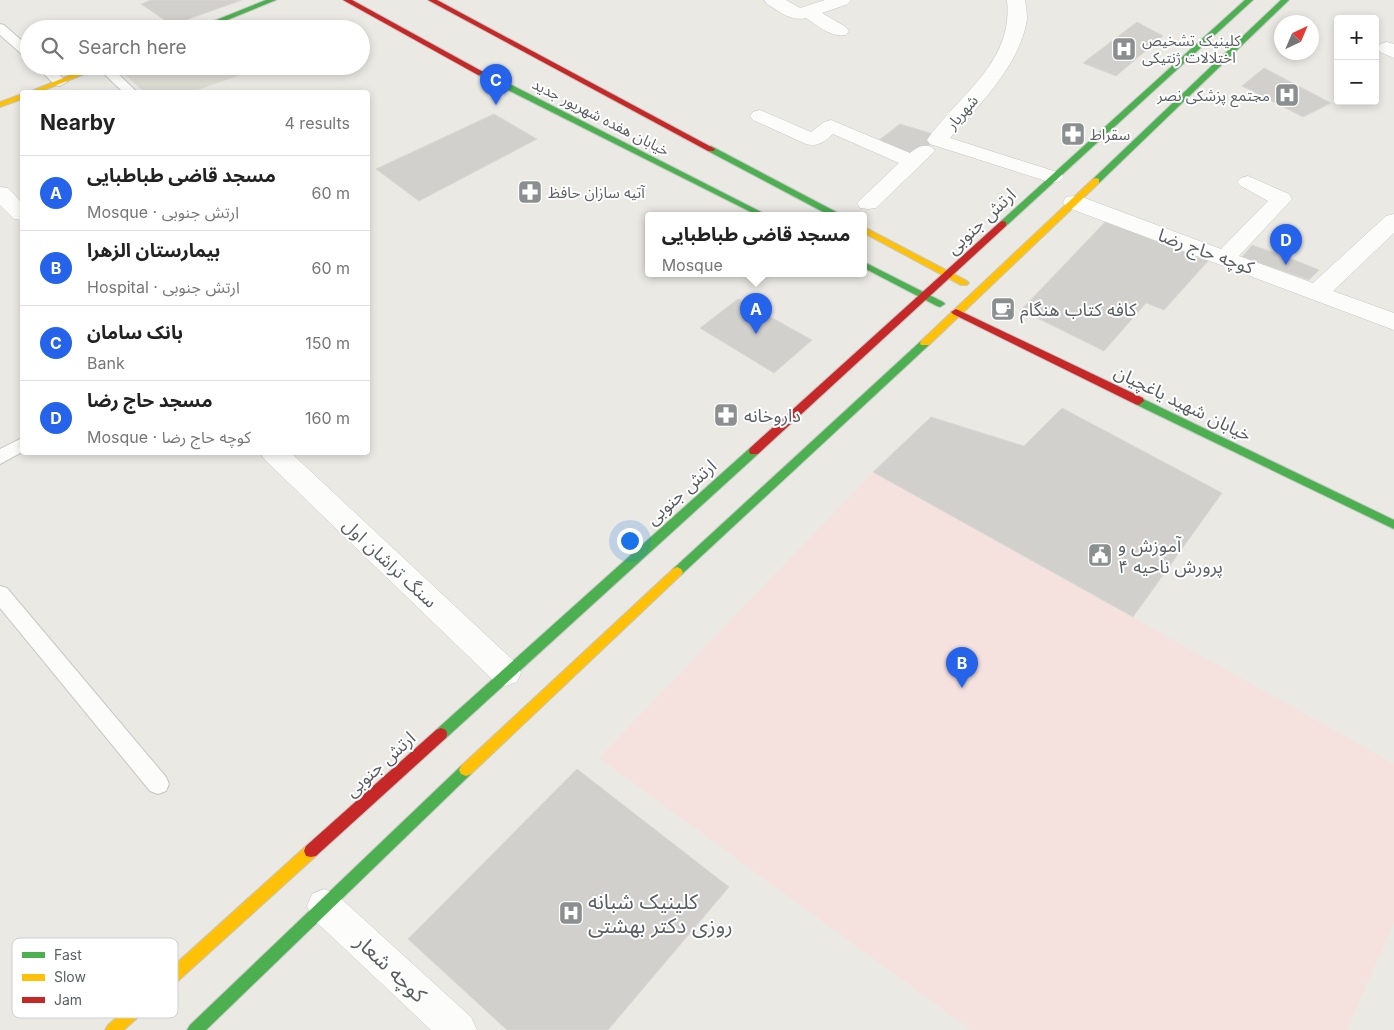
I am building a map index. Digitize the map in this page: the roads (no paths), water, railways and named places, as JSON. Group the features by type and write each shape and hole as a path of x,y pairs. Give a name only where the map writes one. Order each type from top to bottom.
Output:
{"main road":[{"path":"221,20 272,0"},
{"name":"خیابان هفده شهریور جدید","path":"347,0 499,83 757,212"},
{"name":"خیابان هفده شهریور جدید","path":"432,0 829,212"},
{"name":"ارتش جنوبی","path":"178,971 925,296 1053,177 1249,0"},
{"path":"195,1030 535,704 956,312 980,292 1285,0"},
{"path":"540,74 547,62"},
{"path":"38,90 78,75"},
{"path":"499,83 525,82"},
{"path":"0,105 20,97"},
{"path":"867,232 980,292"},
{"path":"867,267 956,312"},
{"name":"خیابان شهید یاغچیان","path":"956,312 1394,525"},
{"name":"ارتش جنوبی","path":"113,1030 126,1018"}],"street":[{"path":"773,0 798,15 842,0"},
{"name":"شهریار","path":"1016,0 1019,15 1010,45 997,69 978,95 937,140 1053,177"},
{"path":"808,12 840,31"},
{"path":"760,116 813,140 831,126 913,162"},
{"path":"868,203 937,140"},
{"path":"1225,258 1282,199 1248,182"},
{"path":"0,193 20,212"},
{"name":"کوچه حاج رضا","path":"1074,202 1394,322"},
{"path":"1318,292 1394,221"},
{"name":"سنگ تراشان اول","path":"276,455 506,673"},
{"name":"کوچه شعار","path":"324,906 458,1030"}],"lane":[{"path":"0,28 20,46"},
{"path":"52,75 60,82"},
{"path":"112,75 128,90"},
{"path":"0,458 20,445"},
{"path":"0,594 158,784"}],"place":[{"name":"کلینیک تشخیص اختلالات ژنتیکی","path":"1124,49"},
{"name":"مجتمع پزشکی نصر","path":"1287,95"},
{"name":"بانک سامان","path":"496,105"},
{"name":"سقراط","path":"1073,134"},
{"name":"آتیه سازان حافظ","path":"530,192"},
{"name":"مسجد حاج رضا","path":"1286,265"},
{"name":"کافه کتاب هنگام","path":"1003,309"},
{"name":"مسجد قاضی طباطبایی","path":"756,334"},
{"name":"داروخانه","path":"726,415"},
{"name":"آموزش و پرورش ناحیه ۴","path":"1100,555"},
{"name":"بیمارستان الزهرا","path":"962,688"},
{"name":"کلینیک شبانه روزی دکتر بهشتی","path":"571,913"}]}
